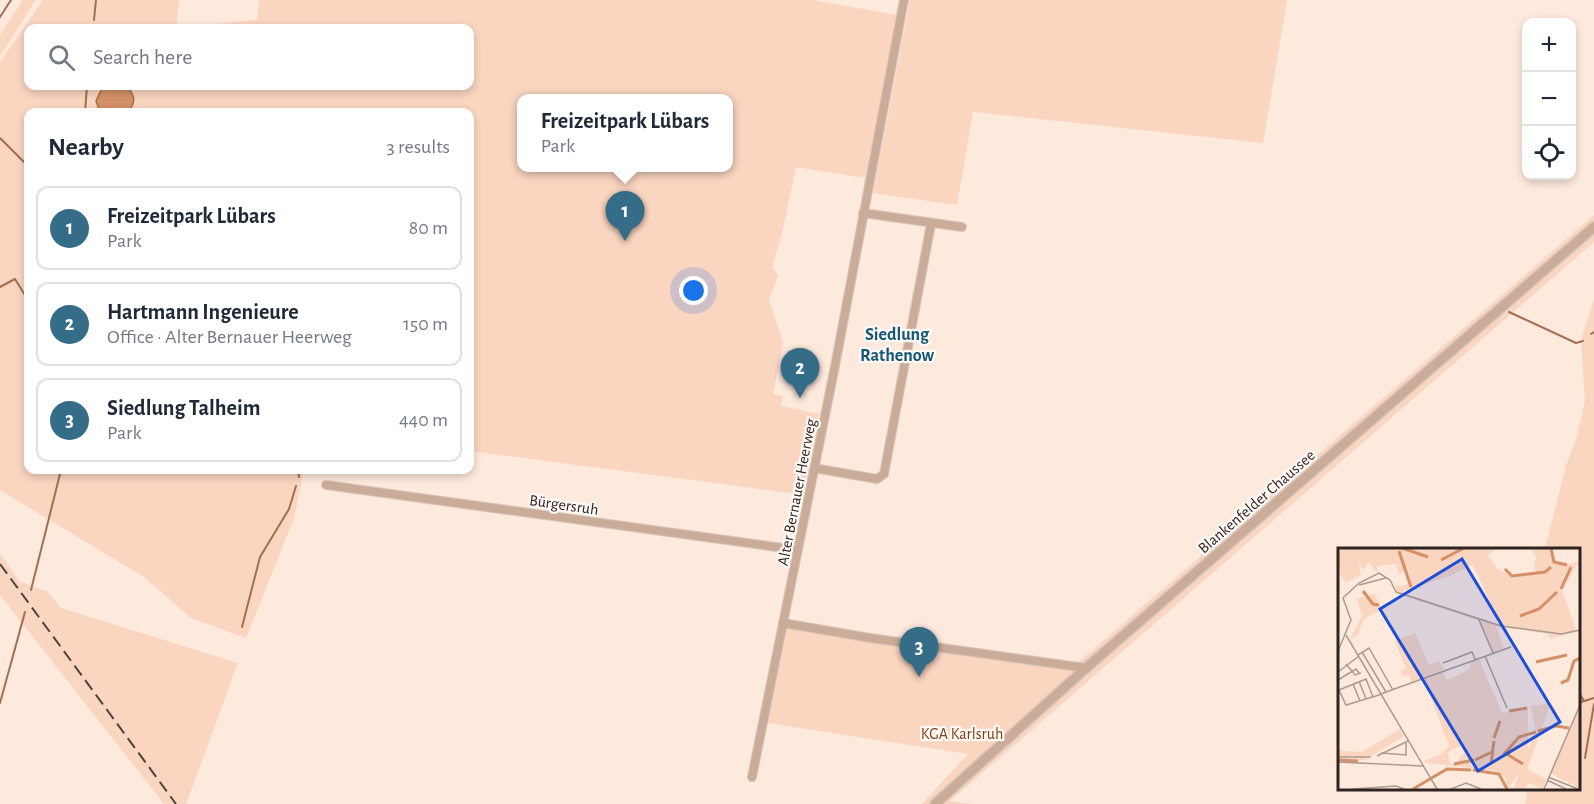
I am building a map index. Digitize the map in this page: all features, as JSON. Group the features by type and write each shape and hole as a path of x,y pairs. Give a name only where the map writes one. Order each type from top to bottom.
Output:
{"street":[{"name":"Alter Bernauer Heerweg","path":"752,777 904,0"},
{"path":"863,213 962,227"},
{"path":"814,468 877,478 884,474 931,224"},
{"name":"Blankenfelder Chaussee","path":"937,801 1086,668 1594,227"},
{"name":"Bürgersruh","path":"326,485 798,550"},
{"path":"783,623 870,638 1086,668"}],"green space":[{"path":"23,0 36,0 0,56 0,35"},
{"path":"43,0 179,0 176,24 26,24"},
{"path":"259,0 811,0 898,15 865,178 796,167 772,268 778,275 769,300 783,342 773,394 783,396 781,406 819,414 805,495 474,452 474,108 24,108 24,474 303,474 294,518 246,638 191,618 144,577 0,490 0,62 24,27 24,90 474,90 474,24 216,24 257,20"},
{"path":"910,0 1287,0 1263,143 973,112 957,205 873,193"},
{"name":"KGA Karlsruh","path":"1594,215 1594,242 950,801 971,804 922,804 968,754 768,723 788,624 1074,666"},
{"path":"1594,299 1594,804 1525,804 1528,789 1579,789 1579,548 1545,548 1585,401 1581,339"},
{"path":"0,553 19,581 48,592 61,608 238,663 186,804 164,804 0,595"}],"shaded area":[{"path":"101,90 130,90 134,98 131,108 99,108 96,101"}],"waterway":[{"path":"0,17 11,0"},
{"path":"94,20 96,0"},
{"path":"85,108 87,90"},
{"path":"0,138 24,162"},
{"path":"0,287 15,279 24,294"},
{"path":"1509,312 1576,343 1583,341"},
{"path":"31,590 60,474"},
{"path":"242,627 260,557 289,509 296,486"},
{"path":"0,703 25,612"},
{"path":"1579,693 1584,701"},
{"path":"1579,703 1594,698"},
{"path":"1585,758 1594,704"}],"railway":[{"path":"0,564 176,804"}],"place":[{"name":"Freizeitpark Lübars","path":"625,241"},
{"name":"Hartmann Ingenieure","path":"800,398"},
{"name":"Siedlung Talheim","path":"919,677"}],"district":[{"name":"Siedlung Rathenow","path":"897,344"}]}
